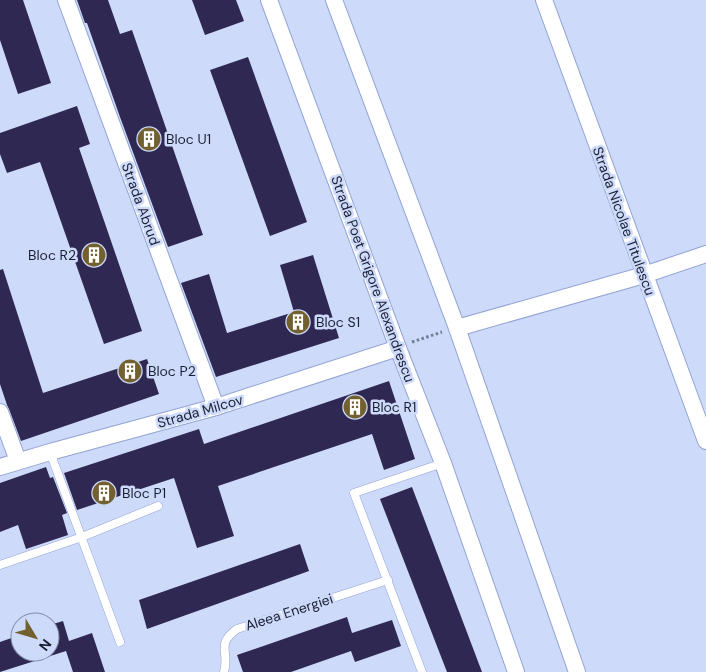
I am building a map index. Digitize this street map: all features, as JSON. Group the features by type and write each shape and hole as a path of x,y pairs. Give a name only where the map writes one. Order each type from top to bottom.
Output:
{"street":[{"name":"Strada Abrud","path":"66,0 216,407"},
{"name":"Strada Poet Grigore Alexandrescu","path":"269,0 398,348 443,463 516,672"},
{"path":"334,0 457,328 577,672"},
{"name":"Strada Nicolae Titulescu","path":"544,0 706,442"},
{"path":"457,328 644,275 706,254"},
{"name":"Strada Milcov","path":"0,467 216,407 398,348"},
{"path":"0,412 18,461"}],"lane":[{"path":"50,452 120,642"},
{"path":"422,672 354,493 443,463"},
{"path":"0,565 82,537 158,506"},
{"name":"Aleea Energiei","path":"224,672 226,663 225,641 229,634 237,629 388,580"}],"path":[{"path":"398,348 418,339 457,328"}],"building":[{"path":"0,0 23,0 51,83 18,94 0,40"},
{"name":"Bloc U1","path":"77,0 108,0 120,34 132,30 203,235 168,247"},
{"path":"192,0 236,0 244,21 205,35"},
{"path":"248,57 307,222 270,236 210,70"},
{"name":"Bloc R2","path":"77,106 90,144 79,148 142,331 104,344 40,162 7,173 0,154 0,133"},
{"name":"Bloc S1","path":"313,255 339,338 216,377 181,283 209,274 227,333 294,312 280,265"},
{"name":"Bloc P2","path":"3,269 43,393 147,359 159,394 21,441 0,384 0,270"},
{"path":"389,381 415,459 384,470 372,434 218,486 234,536 197,548 174,478 77,510 64,473 199,429 204,444"},
{"path":"46,467 50,478 53,477 67,513 62,515 68,535 26,549 18,525 0,532 0,483"},
{"path":"412,487 482,672 447,672 380,499"},
{"path":"300,544 309,571 147,629 139,600"},
{"path":"347,617 352,633 392,620 401,646 355,662 351,651 291,672 243,672 237,655"},
{"path":"63,621 69,641 92,633 105,672 73,672 66,651 60,653 60,622"},
{"path":"10,638 10,662 31,662 0,672 0,642"}],"place":[{"name":"Bloc U1","path":"149,139"},
{"name":"Bloc R2","path":"94,255"},
{"name":"Bloc S1","path":"298,322"},
{"name":"Bloc P2","path":"130,371"},
{"name":"Bloc R1","path":"355,407"},
{"name":"Bloc P1","path":"104,493"}]}
